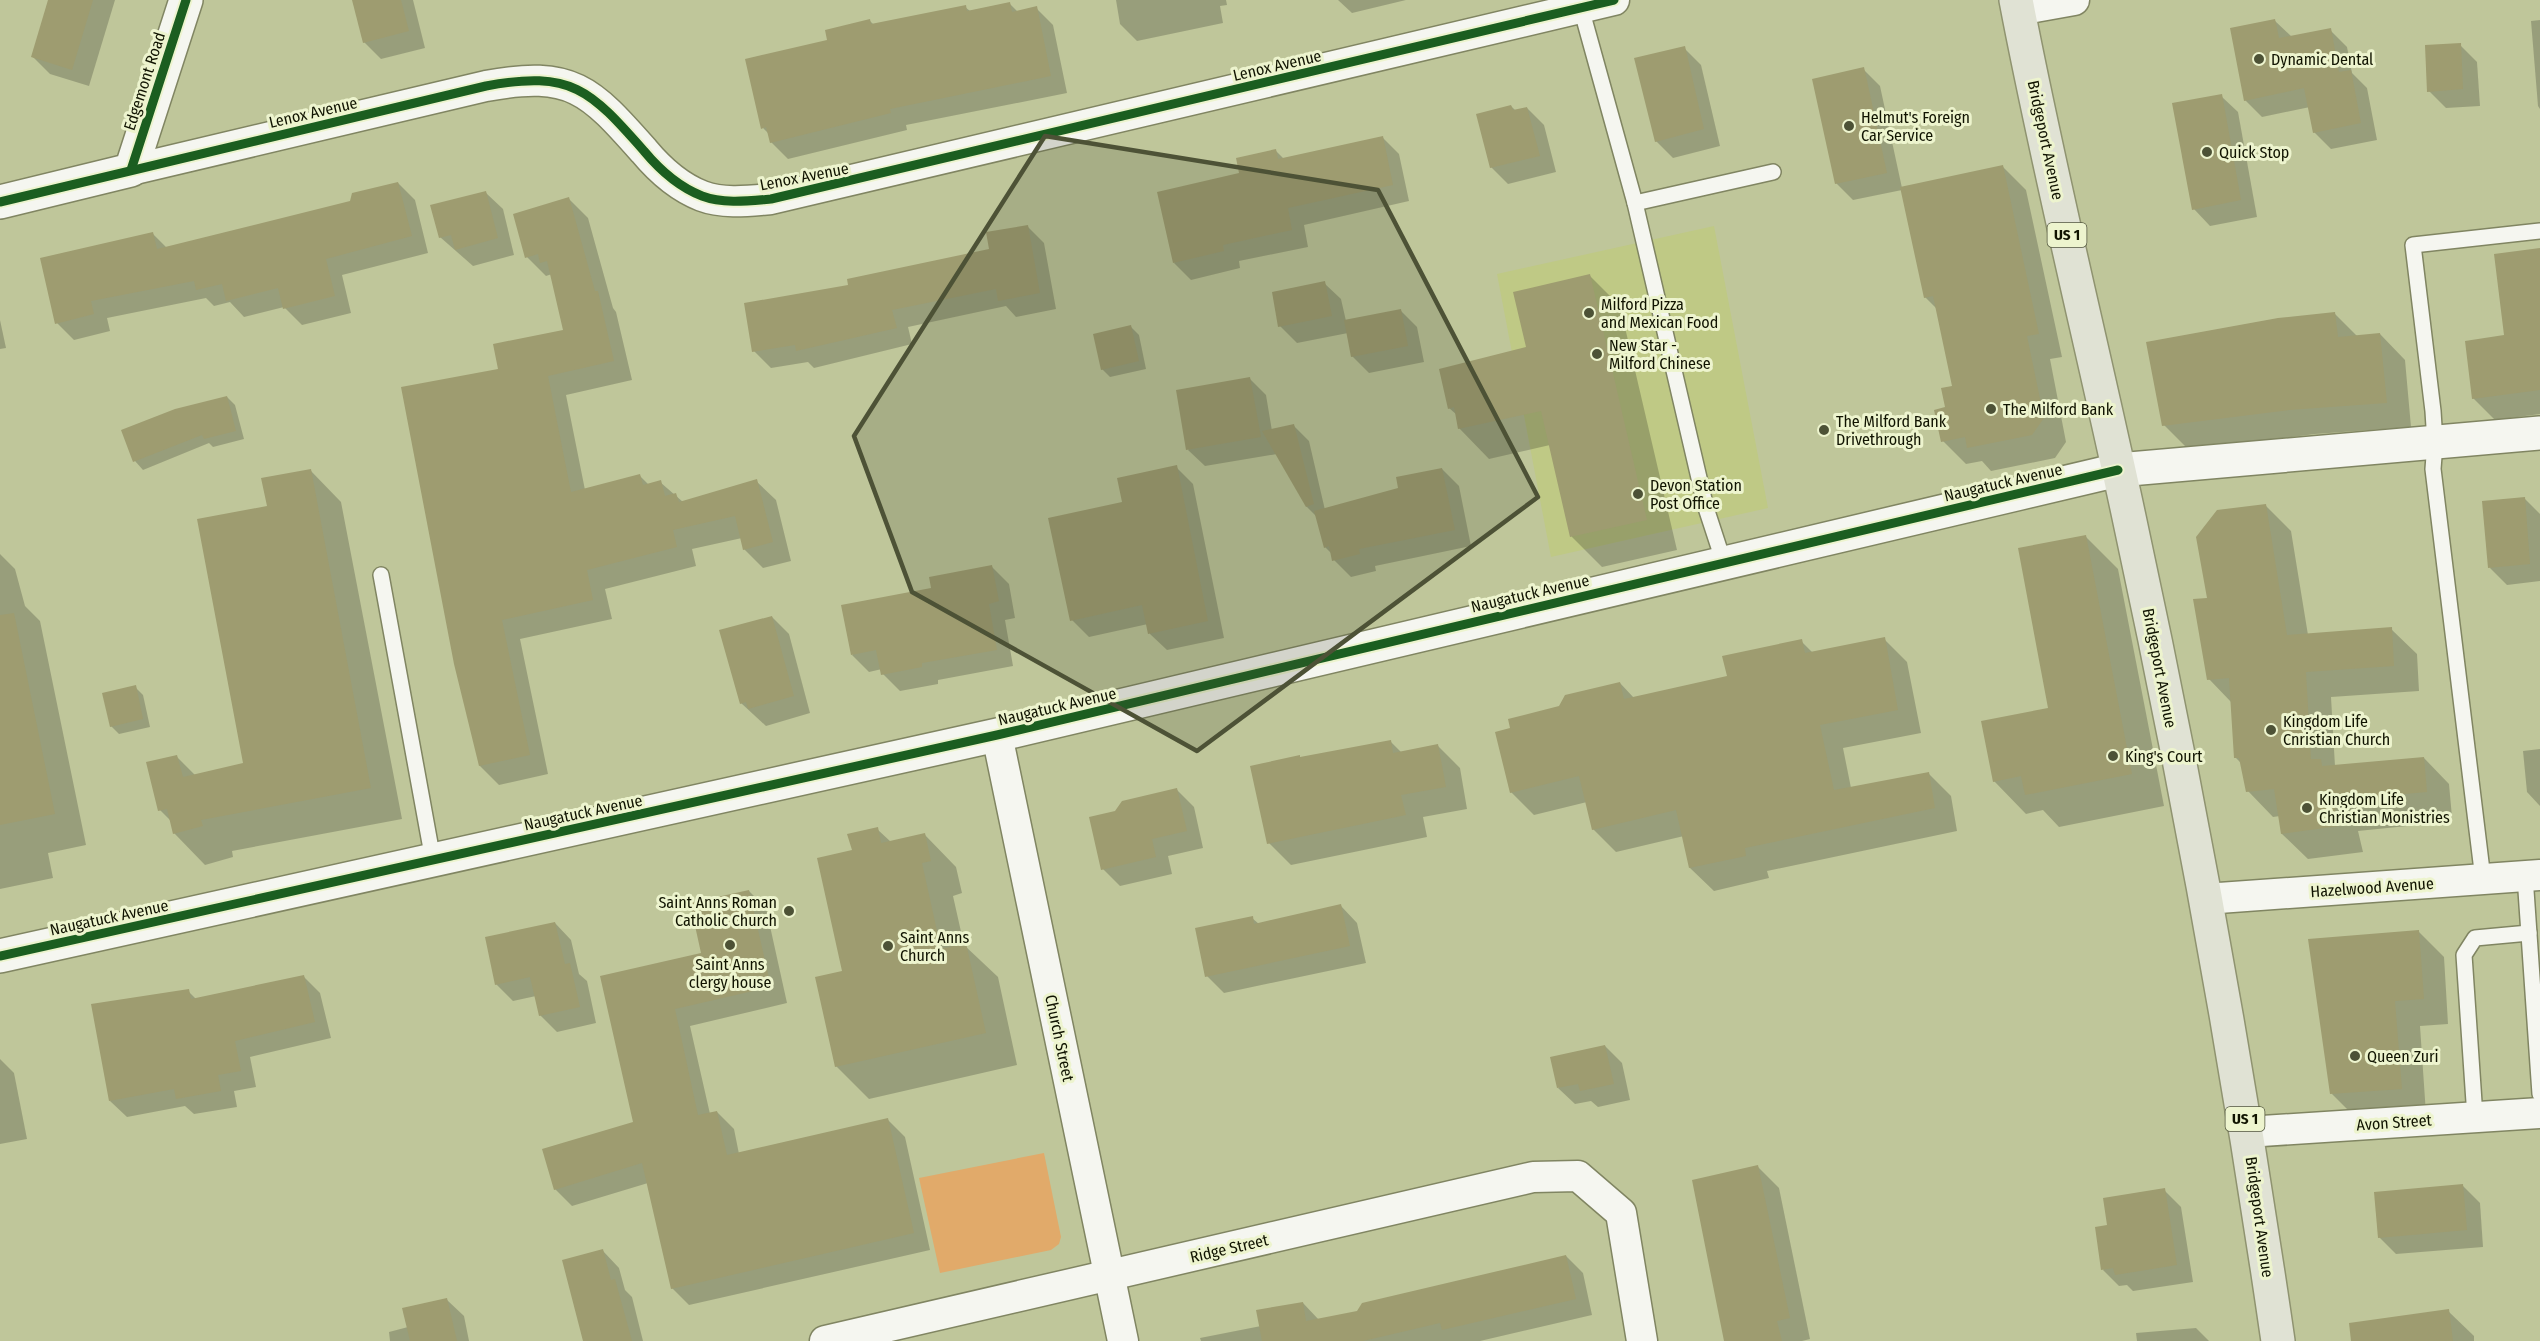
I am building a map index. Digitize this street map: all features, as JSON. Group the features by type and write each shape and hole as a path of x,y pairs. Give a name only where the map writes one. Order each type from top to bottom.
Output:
{"main road":[{"name":"Edgemont Road","path":"130,170 186,0"},
{"name":"Bridgeport Avenue","path":"2017,5 2118,470 2205,899 2247,1132 2278,1341"},
{"name":"Lenox Avenue","path":"0,202 130,170"},
{"name":"Naugatuck Avenue","path":"0,956 997,735 2118,470 2540,433"}],"street":[{"name":"Lenox Avenue","path":"130,170 486,86 516,80 538,80 556,82 589,95 605,107 652,161 681,185 703,196 727,201 771,200 1614,0"},
{"path":"2017,5 2074,0"},
{"name":"Church Street","path":"997,735 1123,1341"},
{"name":"Hazelwood Avenue","path":"2205,899 2533,876"},
{"name":"Avon Street","path":"2247,1132 2540,1113"},
{"name":"Ridge Street","path":"825,1341 1533,1177 1578,1176 1621,1213 1642,1341"}],"lane":[{"path":"1581,8 1635,203 1706,508 1724,563"},
{"path":"1635,203 1773,171"},
{"path":"2483,879 2433,469 2435,443 2413,245 2540,231"},
{"path":"381,575 433,860"},
{"path":"2533,876 2529,933 2540,1095"},
{"path":"2475,1117 2464,955 2475,938 2529,933"}],"highlighted area":[{"path":"1045,136 1378,190 1538,497 1197,751 912,592 854,436"}],"shaded area":[{"path":"1714,226 1768,508 1551,557 1497,274"},
{"path":"1044,1153 1061,1237 1059,1244 1051,1250 940,1273 919,1178"}],"building":[{"path":"48,0 93,0 72,70 31,57"},
{"path":"352,0 401,0 409,31 363,43"},
{"path":"1010,2 1012,12 1037,6 1051,76 890,109 891,113 770,143 766,127 761,129 745,59 827,40 825,30 870,19 871,24 966,5 967,11"},
{"path":"2275,19 2279,38 2331,28 2339,72 2351,70 2361,123 2313,133 2304,88 2244,101 2230,28"},
{"path":"2461,43 2463,89 2427,92 2425,45"},
{"path":"1685,46 1704,129 1655,142 1634,58"},
{"name":"Helmut's Foreign Car Service","path":"1864,67 1887,173 1835,184 1812,79"},
{"name":"Quick Stop","path":"2222,94 2241,200 2192,210 2172,103"},
{"path":"1511,105 1513,110 1527,107 1540,156 1490,168 1476,114"},
{"path":"1383,136 1393,185 1288,208 1292,230 1223,245 1224,251 1173,263 1157,192 1239,173 1236,158 1276,149 1278,159"},
{"path":"2003,165 2039,334 2027,336 2044,418 2032,435 1967,448 1965,437 1941,442 1934,410 1945,407 1941,388 1952,386 1933,296 1924,298 1900,187"},
{"path":"398,182 412,236 326,259 335,296 283,309 278,288 226,301 222,284 196,290 194,281 91,301 94,314 55,324 40,258 153,232 157,249 350,201 352,193"},
{"path":"486,191 498,238 455,250 451,235 439,238 430,205"},
{"path":"569,197 595,291 598,291 614,361 548,376 571,492 640,474 643,485 661,480 665,496 676,493 679,502 757,479 773,542 743,550 735,516 673,530 677,547 587,570 593,600 502,620 530,755 479,766 454,664 401,387 498,369 493,344 563,330 547,261 540,263 538,254 525,258 513,214"},
{"path":"1028,225 1040,293 998,301 996,289 892,310 897,328 796,351 795,345 752,352 744,303 848,285 847,279 989,249 986,232"},
{"path":"2540,248 2540,390 2472,399 2465,341 2504,335 2494,254"},
{"path":"1590,274 1647,520 1570,537 1541,411 1458,429 1454,407 1448,409 1439,369 1526,347 1513,292"},
{"path":"1325,281 1332,316 1278,327 1272,292"},
{"path":"1401,309 1408,346 1351,357 1344,320"},
{"path":"2335,312 2338,337 2380,333 2387,403 2289,410 2162,426 2146,342 2278,318"},
{"path":"1131,325 1139,361 1101,370 1093,334"},
{"path":"1250,377 1261,437 1186,450 1176,390"},
{"path":"227,396 236,431 204,439 202,435 133,462 121,430 175,409"},
{"path":"1294,424 1314,504 1306,507 1262,431"},
{"path":"1177,465 1208,621 1148,634 1142,605 1070,621 1048,518 1122,502 1117,478"},
{"path":"1442,468 1455,530 1359,549 1360,554 1332,561 1329,546 1324,548 1314,511 1398,488 1396,477"},
{"path":"311,469 371,788 201,820 203,826 173,834 167,809 158,811 146,762 177,755 183,777 243,763 197,519 267,506 261,478"},
{"path":"2525,497 2530,564 2488,568 2482,501"},
{"path":"2266,504 2287,635 2392,627 2394,666 2306,672 2311,759 2321,759 2322,766 2424,757 2427,792 2382,796 2382,801 2334,805 2339,826 2281,834 2274,789 2246,792 2239,758 2234,758 2229,678 2207,680 2193,599 2207,598 2196,537 2217,510"},
{"path":"2086,535 2132,774 2025,795 2021,776 1993,782 1981,721 2048,708 2018,548"},
{"path":"992,565 999,601 989,604 997,650 922,663 922,667 881,675 876,650 851,655 841,605 931,588 929,577"},
{"path":"14,613 55,814 0,825 0,615"},
{"path":"772,616 794,696 748,709 746,702 740,704 719,630"},
{"path":"1885,637 1898,710 1820,725 1834,790 1929,772 1935,808 1745,848 1746,856 1689,868 1676,810 1592,830 1579,776 1510,793 1495,732 1510,728 1508,719 1559,706 1565,695 1620,682 1624,699 1727,676 1722,656 1802,639 1805,653"},
{"path":"136,685 143,719 110,727 102,693"},
{"path":"1391,740 1393,753 1438,744 1446,787 1401,795 1406,815 1267,844 1250,766"},
{"path":"1177,788 1187,831 1152,839 1156,857 1101,870 1089,817 1115,811 1122,801"},
{"name":"Saint Anns Church","path":"878,827 881,843 925,833 931,861 922,863 941,949 966,943 986,1033 835,1067 815,977 842,971 817,858 852,850 847,834"},
{"path":"749,890 771,987 675,1009 698,1115 717,1111 727,1155 888,1118 914,1233 671,1289 642,1163 554,1190 542,1149 633,1122 600,976 701,953 690,903"},
{"path":"1341,904 1350,946 1205,977 1195,928 1253,916 1254,924"},
{"path":"555,922 565,964 570,963 580,1007 539,1016 530,977 495,985 485,937"},
{"path":"2419,930 2424,999 2395,1001 2402,1089 2330,1094 2308,939"},
{"path":"304,975 315,1022 235,1041 241,1071 218,1075 221,1091 176,1099 174,1089 109,1101 91,1004 189,989 191,999"},
{"path":"1605,1045 1614,1084 1580,1091 1578,1084 1557,1088 1550,1057"},
{"path":"1758,1165 1790,1318 1777,1321 1782,1341 1724,1341 1692,1180"},
{"path":"2463,1184 2467,1230 2378,1238 2374,1192"},
{"path":"2165,1188 2177,1265 2115,1275 2113,1268 2101,1270 2095,1227 2107,1225 2103,1198"},
{"path":"603,1249 611,1280 615,1279 632,1341 583,1341 562,1260"},
{"path":"1566,1255 1576,1299 1442,1330 1440,1323 1363,1341 1262,1341 1256,1310 1303,1302 1306,1321 1357,1311 1362,1303"},
{"path":"447,1298 457,1341 410,1341 402,1308"},
{"path":"2449,1309 2453,1341 2351,1341 2349,1323"}],"cycle path":[{"path":"131,170 186,0"},
{"path":"0,202 486,86 539,81 560,83 593,99 663,171 677,183 694,192 710,199 727,201 771,199 1614,0"},
{"path":"0,956 997,735 2118,470"}],"place":[{"name":"Dynamic Dental","path":"2259,59"},
{"name":"Helmut's Foreign Car Service","path":"1849,126"},
{"name":"Quick Stop","path":"2207,152"},
{"name":"Milford Pizza and Mexican Food","path":"1589,313"},
{"name":"New Star - Milford Chinese","path":"1597,354"},
{"name":"The Milford Bank","path":"1991,409"},
{"name":"The Milford Bank Drivethrough","path":"1824,430"},
{"name":"Devon Station Post Office","path":"1638,494"},
{"name":"Kingdom Life Cnristian Church","path":"2271,730"},
{"name":"King's Court","path":"2113,756"},
{"name":"Kingdom Life Christian Monistries","path":"2307,808"},
{"name":"Saint Anns Roman Catholic Church","path":"789,911"},
{"name":"Saint Anns clergy house","path":"730,945"},
{"name":"Saint Anns Church","path":"888,946"},
{"name":"Queen Zuri","path":"2355,1056"}]}
